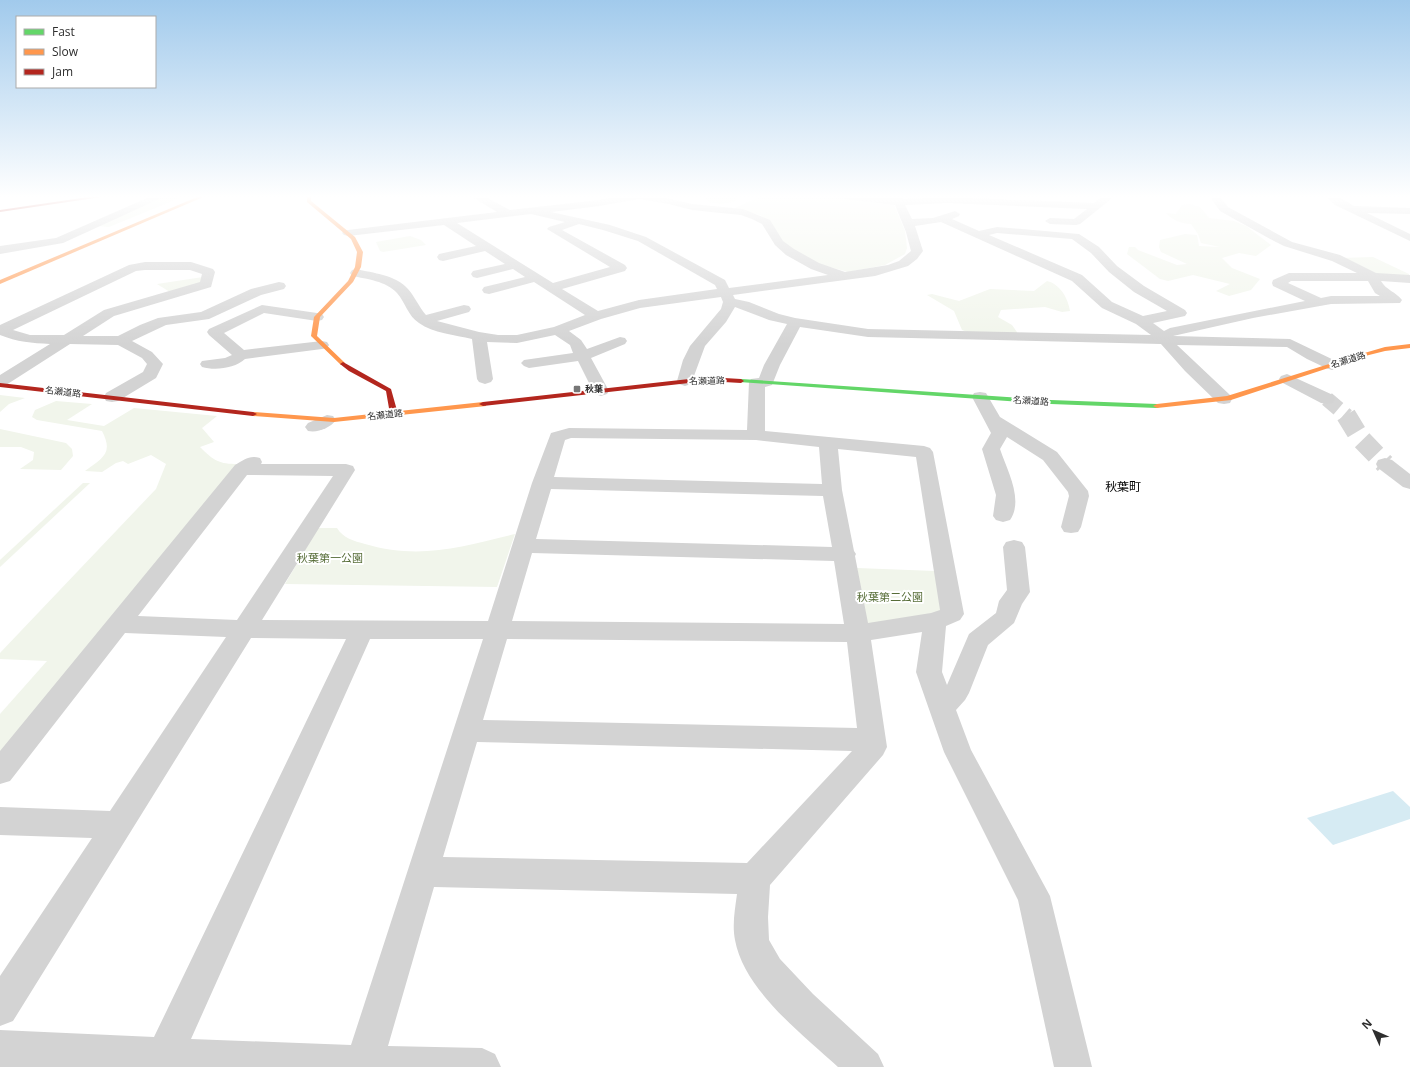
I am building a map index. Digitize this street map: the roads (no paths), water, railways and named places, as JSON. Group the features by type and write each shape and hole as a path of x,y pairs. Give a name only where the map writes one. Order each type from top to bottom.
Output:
{"main road":[{"path":"0,275 73,245"},
{"path":"0,282 88,245"},
{"path":"357,245 360,252 360,258 356,272 350,282 316,317 314,336 339,361 351,370 389,390 394,414"},
{"name":"名瀬道路","path":"0,384 321,423 707,379 980,398 1162,406 1224,399 1386,349 1410,346"}],"street":[{"path":"0,250 38,245"},
{"path":"7,260 42,245"},
{"path":"483,245 596,316"},
{"path":"552,288 621,268 581,245"},
{"path":"652,245 720,283 728,297 727,313 701,340 691,357 685,381"},
{"path":"781,245 790,252 815,266 845,276"},
{"path":"356,272 392,283 403,291 414,310 423,320 451,331 498,339 517,339 558,330 596,316 638,304 670,298 728,297 875,272 900,266 912,258 917,251 915,245"},
{"path":"1002,245 1077,278 1107,305 1141,321 1162,337 1191,368 1224,399"},
{"path":"1088,245 1113,269 1139,289 1180,312 1141,321"},
{"path":"1162,337 1253,314 1319,302 1338,300 1395,300 1380,290 1369,274 1336,258 1291,245"},
{"path":"442,257 486,247"},
{"path":"477,274 515,265"},
{"path":"0,330 133,268 144,266 191,266 209,272 206,284 109,313 0,384"},
{"path":"1319,302 1278,283 1289,276 1410,279"},
{"path":"489,290 535,278"},
{"path":"121,341 145,328 163,321 204,316 256,292 279,286"},
{"path":"728,297 774,317 795,322 868,333 1132,339 1162,337 1290,343"},
{"path":"241,355 214,332 262,309 316,317"},
{"path":"423,320 464,309"},
{"path":"1253,314 1273,328 1290,343 1312,356 1332,365"},
{"path":"756,435 762,382 795,322"},
{"path":"0,330 18,337 30,339 121,341 147,355 155,364 150,375 112,397"},
{"path":"558,330 576,342 601,391"},
{"path":"479,336 485,378"},
{"path":"529,363 583,356 620,341"},
{"path":"208,364 228,363 241,355 322,344"},
{"path":"1287,379 1327,399"},
{"path":"980,398 1000,433 991,449 1006,495 1002,516"},
{"path":"992,420 1050,456 1078,491 1079,496 1071,527"},
{"path":"117,624 245,629 497,630 858,633 935,621 952,614 924,452 756,435 569,433 556,437 523,546 497,630 466,732 363,1066"},
{"path":"828,442 832,490 845,554 858,633 873,746 754,878 752,941 759,961 778,985 865,1067"},
{"path":"1385,464 1410,483"},
{"path":"0,772 117,624 250,465 346,470 0,1008"},
{"path":"542,483 832,490"},
{"path":"523,546 845,554"},
{"path":"942,708 956,693 978,640 1006,617 1011,601 1019,592 1014,546"},
{"path":"935,621 929,672 958,752 1034,896 1073,1067"},
{"path":"161,1062 362,630"},
{"path":"466,732 872,740"},
{"path":"0,821 116,826"},
{"path":"423,872 754,878"},
{"path":"0,1049 161,1062 482,1067"}],"water":[{"path":"1393,791 1410,807 1410,819 1333,845 1307,818"}],"tunnel":[{"path":"1327,399 1346,415"},
{"path":"1346,415 1360,438 1385,464"}],"place":[{"name":"秋葉","path":"577,389"}],"district":[{"name":"秋葉町","path":"1123,487"}],"park label":[{"name":"秋葉第一公園","path":"330,558"},
{"name":"秋葉第二公園","path":"890,597"}]}
